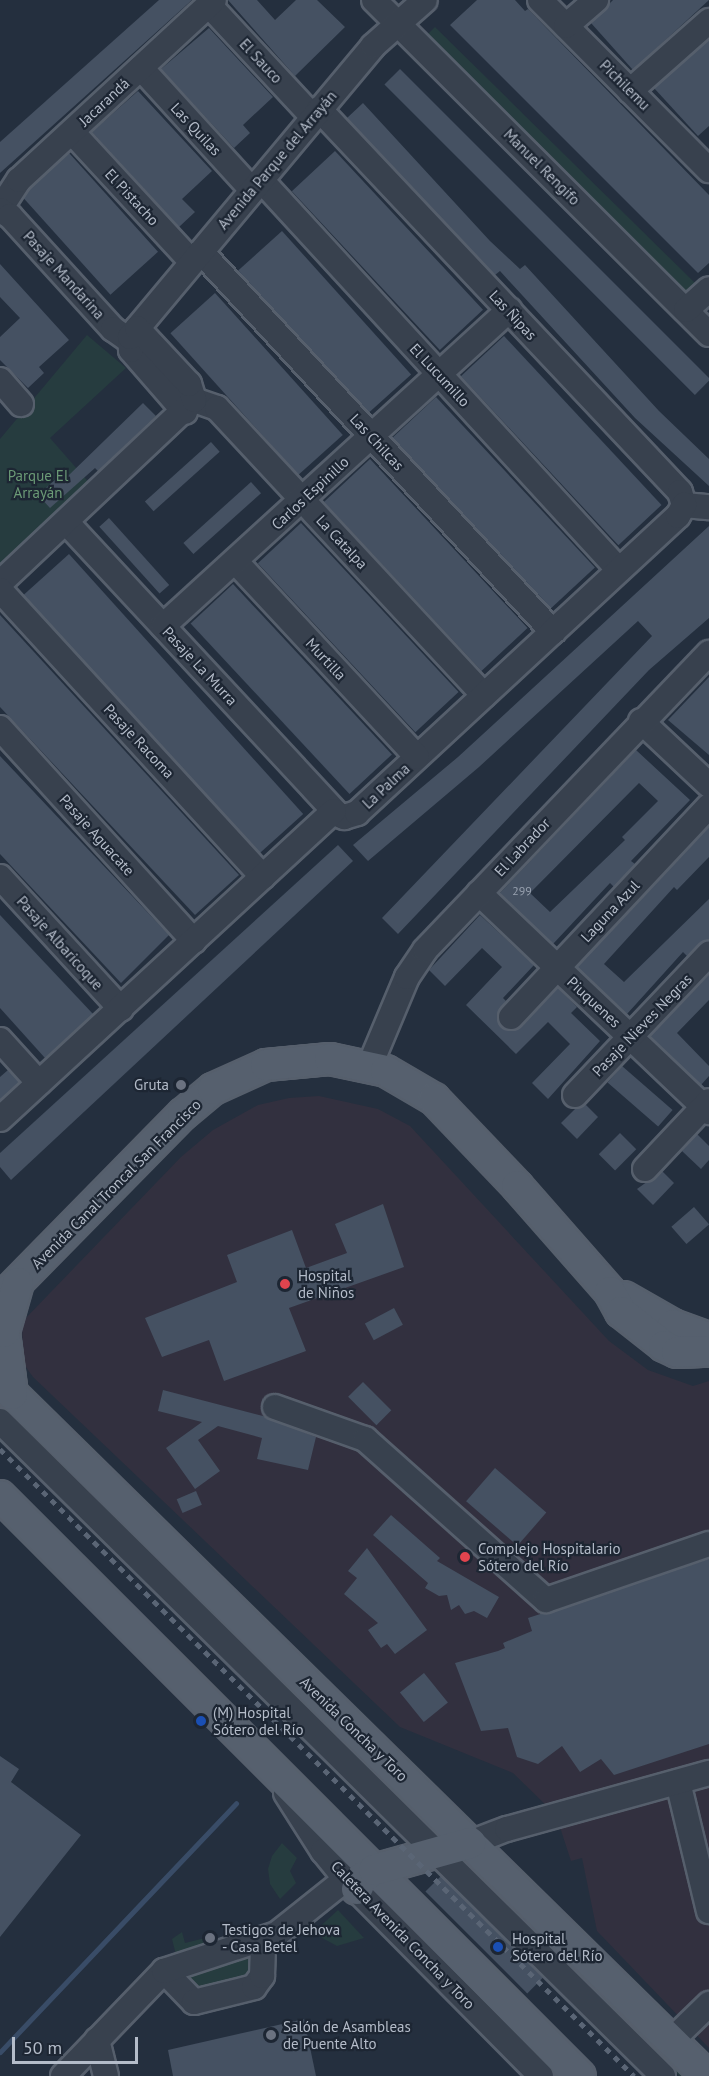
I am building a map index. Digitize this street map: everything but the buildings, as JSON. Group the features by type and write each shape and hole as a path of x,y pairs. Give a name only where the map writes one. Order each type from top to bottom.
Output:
{"main road":[{"name":"Avenida Canal Troncal San Francisco","path":"9,1292 183,1114 213,1089 248,1071 288,1060 330,1059 370,1065 416,1086 450,1113 610,1292 621,1312 664,1346 677,1352 709,1351"},
{"path":"6,1388 4,1332 9,1292"},
{"name":"Avenida Canal Troncal San Francisco","path":"610,1292 690,1333 709,1338"},
{"name":"Avenida Concha y Toro","path":"6,1388 707,2076"},
{"path":"0,1496 259,1754 359,1879 580,2076"},
{"path":"359,1879 438,1850 470,1842"}],"street":[{"name":"Manuel Rengifo","path":"374,0 709,334"},
{"name":"Avenida Parque del Arrayán","path":"133,334 316,113 398,22 425,0"},
{"name":"Pichilemu","path":"540,0 630,91 704,156"},
{"path":"566,26 596,0"},
{"name":"Jacarandá","path":"0,209 19,180 212,3"},
{"name":"El Sauco","path":"212,3 316,113"},
{"path":"630,91 709,21"},
{"name":"Las Quilas","path":"141,68 257,185"},
{"name":"Las Ñipas","path":"316,113 509,310 680,492 684,505"},
{"name":"El Pistacho","path":"72,132 197,257"},
{"name":"El Lucumillo","path":"257,185 439,374 619,570"},
{"name":"Pasaje Mandarina","path":"0,209 10,216 113,329 133,334"},
{"name":"Las Chilcas","path":"197,257 372,436 553,632"},
{"path":"686,310 709,289"},
{"name":"Carlos Espinillo","path":"163,626 509,310"},
{"path":"0,583 189,406 131,350 133,334"},
{"path":"0,380 21,404"},
{"name":"La Catalpa","path":"189,406 217,408 484,695"},
{"path":"684,505 709,507"},
{"name":"La Palma","path":"334,811 344,817 353,815 678,516 684,505"},
{"name":"Pasaje La Murra","path":"66,522 334,811"},
{"name":"Murtilla","path":"235,561 417,758"},
{"name":"Pasaje Racoma","path":"0,590 259,873"},
{"name":"El Labrador","path":"370,1065 414,964 641,721 709,653"},
{"path":"641,721 709,785"},
{"name":"Pasaje Aguacate","path":"0,728 194,941"},
{"name":"Laguna Azul","path":"511,1017 709,806"},
{"path":"0,1119 194,941 259,873 334,811"},
{"name":"Pasaje Albaricoque","path":"0,877 121,1009"},
{"name":"Piuquenes","path":"479,893 707,1107"},
{"name":"Pasaje Nieves Negras","path":"574,1095 709,954"},
{"path":"0,1040 39,1083"},
{"path":"645,1169 707,1107"},
{"path":"275,1407 351,1431 365,1439 546,1600 709,1544"},
{"path":"0,1421 438,1850 663,2076"},
{"path":"470,1842 507,1828 709,1773"},
{"path":"678,1782 709,1911"},
{"path":"63,2076 164,1971 277,1934 359,1879"},
{"name":"Caletera Avenida Concha y Toro","path":"359,1879 541,2076"},
{"path":"164,1971 194,2002 254,1987 262,1976 263,1940"},
{"path":"672,2040 709,2004"},
{"path":"98,2040 106,2076"}],"shaded area":[{"name":"Complejo Hospitalario Sótero del Río","path":"319,1096 378,1109 410,1126 609,1341 648,1370 693,1386 709,1381 709,2048 597,1931 582,1858 571,1861 556,1815 513,1773 400,1727 33,1377 23,1363 22,1322 181,1157 213,1130 258,1105 289,1098"}],"green space":[{"path":"435,27 696,284 687,293 428,34"},
{"name":"Parque El Arrayán","path":"87,335 126,368 50,438 92,486 0,572 0,439"},
{"path":"282,1843 297,1858 290,1871 296,1883 280,1899 270,1884 268,1869 272,1856"},
{"path":"338,1910 364,1938 337,1946 313,1933"},
{"path":"182,1932 185,1943 205,1938 207,1946 176,1955 172,1939"},
{"path":"549,1937 688,2076 680,2076 545,1941"},
{"path":"239,1952 250,1957 253,1973 247,1981 197,1995 183,1976"}],"waterway":[{"path":"0,2052 236,1803"}],"railway":[{"path":"0,1449 634,2076"}],"place":[{"name":"Gruta","path":"181,1085"},
{"name":"Hospital de Niños","path":"285,1284"},
{"name":"Complejo Hospitalario Sótero del Río","path":"465,1557"},
{"name":"(M) Hospital Sótero del Río","path":"201,1721"},
{"name":"Testigos de Jehova - Casa Betel","path":"210,1938"},
{"name":"Hospital Sótero del Río","path":"498,1947"},
{"name":"Salón de Asambleas de Puente Alto","path":"271,2035"}]}
